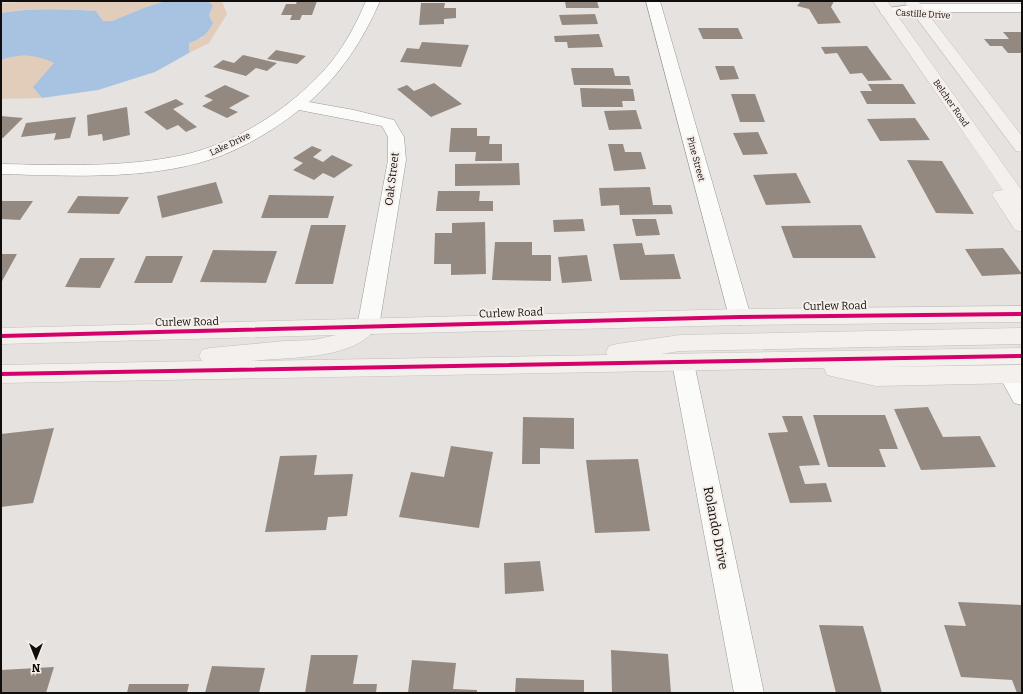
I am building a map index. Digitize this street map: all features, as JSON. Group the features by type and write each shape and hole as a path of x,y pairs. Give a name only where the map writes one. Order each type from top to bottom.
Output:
{"main road":[{"name":"Belcher Road","path":"884,7 1022,204"},
{"path":"917,8 1022,147"},
{"path":"926,66 979,121 1022,180"},
{"path":"939,86 1003,198 1022,226"},
{"path":"986,99 1022,136"},
{"name":"Curlew Road","path":"1,336 740,317 1022,314"},
{"path":"1,367 55,358 215,356 285,349 314,348 341,342 368,327"},
{"path":"1,341 27,336"},
{"path":"531,364 680,343 1022,336"},
{"path":"1,374 1022,356"},
{"path":"790,361 876,377 1016,374"}],"street":[{"name":"Lake Drive","path":"1,169 97,170 178,162 210,154 261,129 297,105 327,78 349,50 366,19 373,1"},
{"name":"Pine Street","path":"653,1 740,317"},
{"name":"Castille Drive","path":"884,7 1022,8"},
{"name":"Castille Drive","path":"917,8 1022,16"},
{"name":"Oak Street","path":"297,105 354,115 388,124 396,137 397,160 368,327"},
{"name":"Rolando Drive","path":"683,363 749,693"},
{"path":"1016,374 1022,396"}],"shaded area":[{"path":"38,1 166,1 146,7 112,21 103,21 96,11 48,9 1,13 1,3"},
{"path":"206,1 222,1 227,14 209,43 189,53 189,43 202,38 210,19 209,2"},
{"path":"14,55 40,56 54,63 38,92 42,98 1,99 1,60"}],"water":[{"path":"166,1 209,2 213,6 210,18 213,23 203,36 189,43 189,53 155,72 98,90 42,98 33,87 54,63 34,56 15,56 1,60 1,13 48,9 96,11 103,21 112,21 146,7"}],"building":[{"path":"297,1 317,1 312,15 302,15 300,20 290,20 292,15 281,15 286,4 296,4"},
{"path":"565,1 597,1 599,8 566,8"},
{"path":"801,1 834,1 831,7 841,23 818,24 809,9 797,6"},
{"path":"421,3 445,3 444,8 456,8 456,18 444,19 444,24 419,25"},
{"path":"595,14 598,24 562,25 559,15"},
{"path":"698,28 738,28 743,39 703,39"},
{"path":"1003,32 1022,32 1022,53 1008,53 1002,46 990,46 984,39 1009,39"},
{"path":"599,34 603,47 568,48 567,42 555,42 554,36"},
{"path":"422,42 469,45 461,67 400,62 407,48 419,49"},
{"path":"867,46 892,80 868,81 862,73 850,74 837,53 825,54 821,47"},
{"path":"276,50 306,56 297,64 267,59"},
{"path":"243,55 277,63 267,71 256,68 246,76 213,67 223,60 234,63"},
{"path":"715,66 734,66 739,79 720,80"},
{"path":"571,68 613,68 615,76 629,76 631,85 574,85"},
{"path":"434,83 462,104 431,117 397,89 407,85 414,91"},
{"path":"868,84 903,84 916,104 867,104 860,91 872,91"},
{"path":"225,85 250,96 229,108 238,112 227,118 202,106 213,100 204,96"},
{"path":"580,88 633,89 635,101 622,101 623,107 582,107"},
{"path":"731,94 755,94 765,122 740,122"},
{"path":"176,99 184,104 173,109 197,127 186,132 178,125 167,130 144,112"},
{"path":"127,107 130,135 103,141 102,134 88,136 87,115"},
{"path":"636,110 642,129 609,130 604,111"},
{"path":"1,116 23,118 3,138 1,138"},
{"path":"76,117 70,138 54,140 56,133 21,137 26,123"},
{"path":"915,118 930,140 880,141 867,119"},
{"path":"451,128 477,128 477,136 490,136 489,144 502,144 502,161 475,161 476,152 449,152"},
{"path":"758,132 768,154 743,155 733,133"},
{"path":"608,144 623,144 625,152 641,152 646,169 614,171"},
{"path":"312,146 322,150 313,157 323,162 332,155 353,165 334,178 323,173 314,180 293,170 303,163 293,158"},
{"path":"907,160 942,161 974,214 936,213"},
{"path":"519,163 520,185 455,186 455,164"},
{"path":"796,173 811,203 766,205 753,175"},
{"path":"216,182 223,203 162,218 157,196"},
{"path":"650,187 653,205 671,205 673,214 620,215 619,205 601,206 599,188"},
{"path":"438,191 480,191 479,201 493,201 493,211 436,211"},
{"path":"269,195 334,196 328,218 261,218"},
{"path":"78,196 129,197 119,214 67,213"},
{"path":"1,201 33,201 20,220 1,219"},
{"path":"583,219 585,231 554,232 553,220"},
{"path":"632,219 656,219 660,235 636,236"},
{"path":"485,222 486,274 451,275 451,264 434,264 435,233 452,233 452,223"},
{"path":"311,225 346,225 333,284 295,284"},
{"path":"861,225 876,258 793,258 781,226"},
{"path":"495,242 532,242 532,255 551,255 551,281 492,280"},
{"path":"642,243 645,255 674,254 681,279 620,280 613,244"},
{"path":"1003,248 1022,274 982,276 965,249"},
{"path":"213,250 277,251 266,283 200,282"},
{"path":"1,254 17,254 1,283"},
{"path":"587,255 592,281 562,283 558,257"},
{"path":"146,256 183,256 172,283 134,283"},
{"path":"80,258 115,258 100,288 65,287"},
{"path":"928,407 943,437 980,436 996,467 921,470 894,409"},
{"path":"813,415 885,415 898,449 879,449 886,467 828,467"},
{"path":"782,416 802,416 820,465 799,466 805,484 826,483 832,502 790,503 768,433 788,432"},
{"path":"523,417 574,418 574,449 540,448 540,464 522,464"},
{"path":"54,428 33,503 1,507 1,434"},
{"path":"451,446 493,452 479,528 399,517 411,472 444,477"},
{"path":"317,455 314,475 353,474 347,516 328,517 326,530 265,532 280,456"},
{"path":"638,459 650,531 595,533 586,460"},
{"path":"540,561 544,591 505,594 504,563"},
{"path":"958,602 1022,605 1022,693 1017,693 1012,680 961,677 944,625 966,626"},
{"path":"819,625 863,626 882,693 836,693"},
{"path":"611,650 668,654 671,693 612,693"},
{"path":"311,655 358,655 353,684 377,684 376,693 305,693"},
{"path":"412,660 456,663 453,689 477,690 477,693 408,693"},
{"path":"212,666 265,668 259,693 205,693"},
{"path":"54,667 46,693 1,693 1,670"},
{"path":"516,678 584,680 584,693 515,693"},
{"path":"129,684 189,684 187,693 127,693"}],"cycle path":[{"path":"1,336 740,317 1022,314"},
{"path":"1,374 1022,356"}]}
